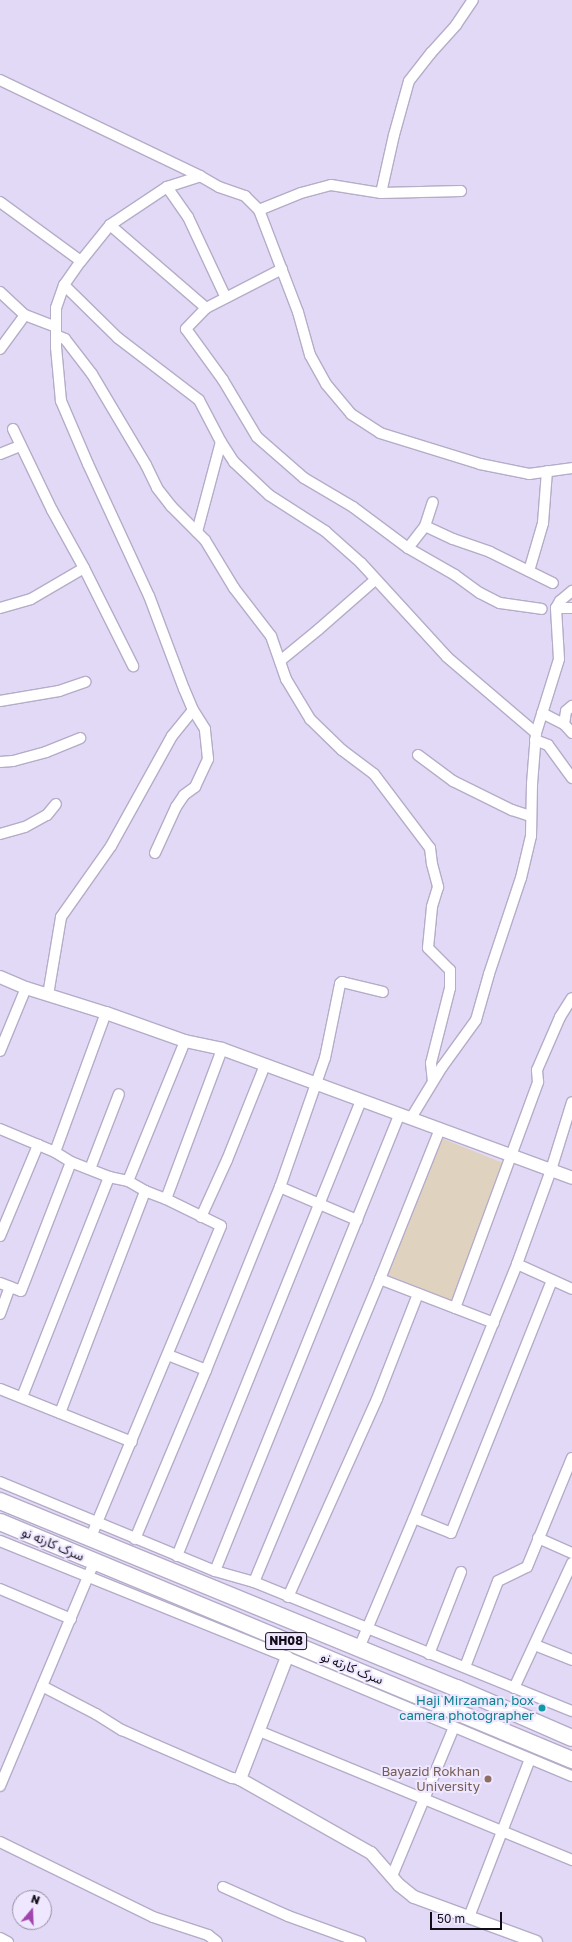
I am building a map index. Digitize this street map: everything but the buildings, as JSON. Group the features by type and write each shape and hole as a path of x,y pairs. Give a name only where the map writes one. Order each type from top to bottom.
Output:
{"highway":[{"name":"سرک کارته نو","path":"0,1501 359,1648 572,1738"},
{"name":"سرک کارته نو","path":"0,1522 572,1760"}],"street":[{"path":"381,193 394,135 410,81 431,53 456,25 473,0"},
{"path":"0,80 200,176 219,187 245,196 259,210 298,312 310,355 326,384 350,414 380,433 480,464 529,474 572,468"},
{"path":"155,853 176,807 184,795 194,787 208,759 205,729 193,710 149,596 88,464 61,401 56,331 56,308 64,285 110,225 167,187 200,176"},
{"path":"259,210 301,193 332,185 381,193 461,191"},
{"path":"167,187 188,218 226,298"},
{"path":"0,202 81,261"},
{"path":"110,225 206,308"},
{"path":"282,269 206,308 186,329 223,380 258,437 304,478 353,507 408,548 455,575 480,593 500,603 542,609"},
{"path":"64,285 118,338 199,400 221,442 234,462 269,495 325,531 361,563 447,657 536,737 548,745 572,778"},
{"path":"0,292 25,315 56,331 65,339 92,374 146,465 157,488 171,506 205,540 234,588 271,636 286,679 310,719 342,750 374,774 430,848 432,864 438,887 432,907 428,948 450,970 450,988 431,1063 433,1081"},
{"path":"0,349 25,315"},
{"path":"13,429 52,510 84,568 133,666"},
{"path":"197,532 221,442"},
{"path":"0,454 20,446"},
{"path":"529,571 543,522 547,471"},
{"path":"408,548 425,526 434,502"},
{"path":"425,526 453,539 490,552 553,583"},
{"path":"0,608 31,598 84,568"},
{"path":"280,661 375,580"},
{"path":"215,1571 357,1220 406,1116 476,1020 489,974 521,878 531,836 536,737 559,658 556,608 560,601 572,591"},
{"path":"556,608 572,608"},
{"path":"0,701 59,691 85,682"},
{"path":"564,724 566,711 572,706"},
{"path":"48,995 61,917 111,846 172,736 193,710"},
{"path":"542,713 564,724 572,733"},
{"path":"0,762 13,761 46,752 80,738"},
{"path":"418,755 453,781 512,810 531,816"},
{"path":"0,834 25,827 47,815 56,804"},
{"path":"0,977 26,988 106,1013 185,1041 222,1049 572,1178"},
{"path":"135,1539 206,1370 280,1187 325,1058 340,984 342,982 383,992"},
{"path":"0,1051 26,988"},
{"path":"455,1308 538,1082 537,1070 560,1017 572,998"},
{"path":"55,1152 106,1013"},
{"path":"128,1181 185,1041"},
{"path":"166,1199 222,1049"},
{"path":"201,1217 265,1065"},
{"path":"90,1169 119,1094"},
{"path":"177,1556 361,1100"},
{"path":"359,1648 494,1323 551,1170 572,1102"},
{"path":"0,1129 55,1152 71,1162 109,1177 128,1181 145,1191 166,1199 221,1226 132,1442 90,1539"},
{"path":"254,1582 380,1279 440,1129"},
{"path":"0,1236 38,1145"},
{"path":"0,1314 5,1285 21,1291 71,1162"},
{"path":"22,1398 109,1177"},
{"path":"280,1187 357,1220"},
{"path":"60,1413 145,1191"},
{"path":"517,1264 572,1289"},
{"path":"380,1279 494,1323"},
{"path":"414,1518 452,1533 552,1280"},
{"path":"288,1597 377,1398 418,1294"},
{"path":"168,1354 206,1370"},
{"path":"0,1389 132,1442"},
{"path":"464,1667 498,1581 527,1567 572,1458"},
{"path":"0,1482 177,1556 215,1571 254,1582 288,1597 367,1627 429,1654 572,1710"},
{"path":"538,1538 572,1553"},
{"path":"0,1541 287,1657 572,1776"},
{"path":"0,1786 94,1562"},
{"path":"514,1688 572,1563"},
{"path":"429,1654 461,1572"},
{"path":"0,1589 71,1619"},
{"path":"535,1645 572,1660"},
{"path":"240,1779 287,1657"},
{"path":"42,1686 96,1714 122,1730 156,1746 232,1778 240,1779 371,1853 392,1876 398,1885 414,1896 536,1942"},
{"path":"392,1876 454,1727"},
{"path":"259,1731 572,1860"},
{"path":"469,1917 501,1830 530,1759"},
{"path":"0,1842 153,1917 208,1935 217,1942"},
{"path":"223,1887 288,1916 360,1942"},
{"path":"0,1938 8,1942"}],"shaded area":[{"path":"441,1138 509,1165 454,1302 386,1274"}],"place":[{"name":"Haji Mirzaman, box camera photographer","path":"542,1708"},
{"name":"Bayazid Rokhan University","path":"488,1779"}]}
